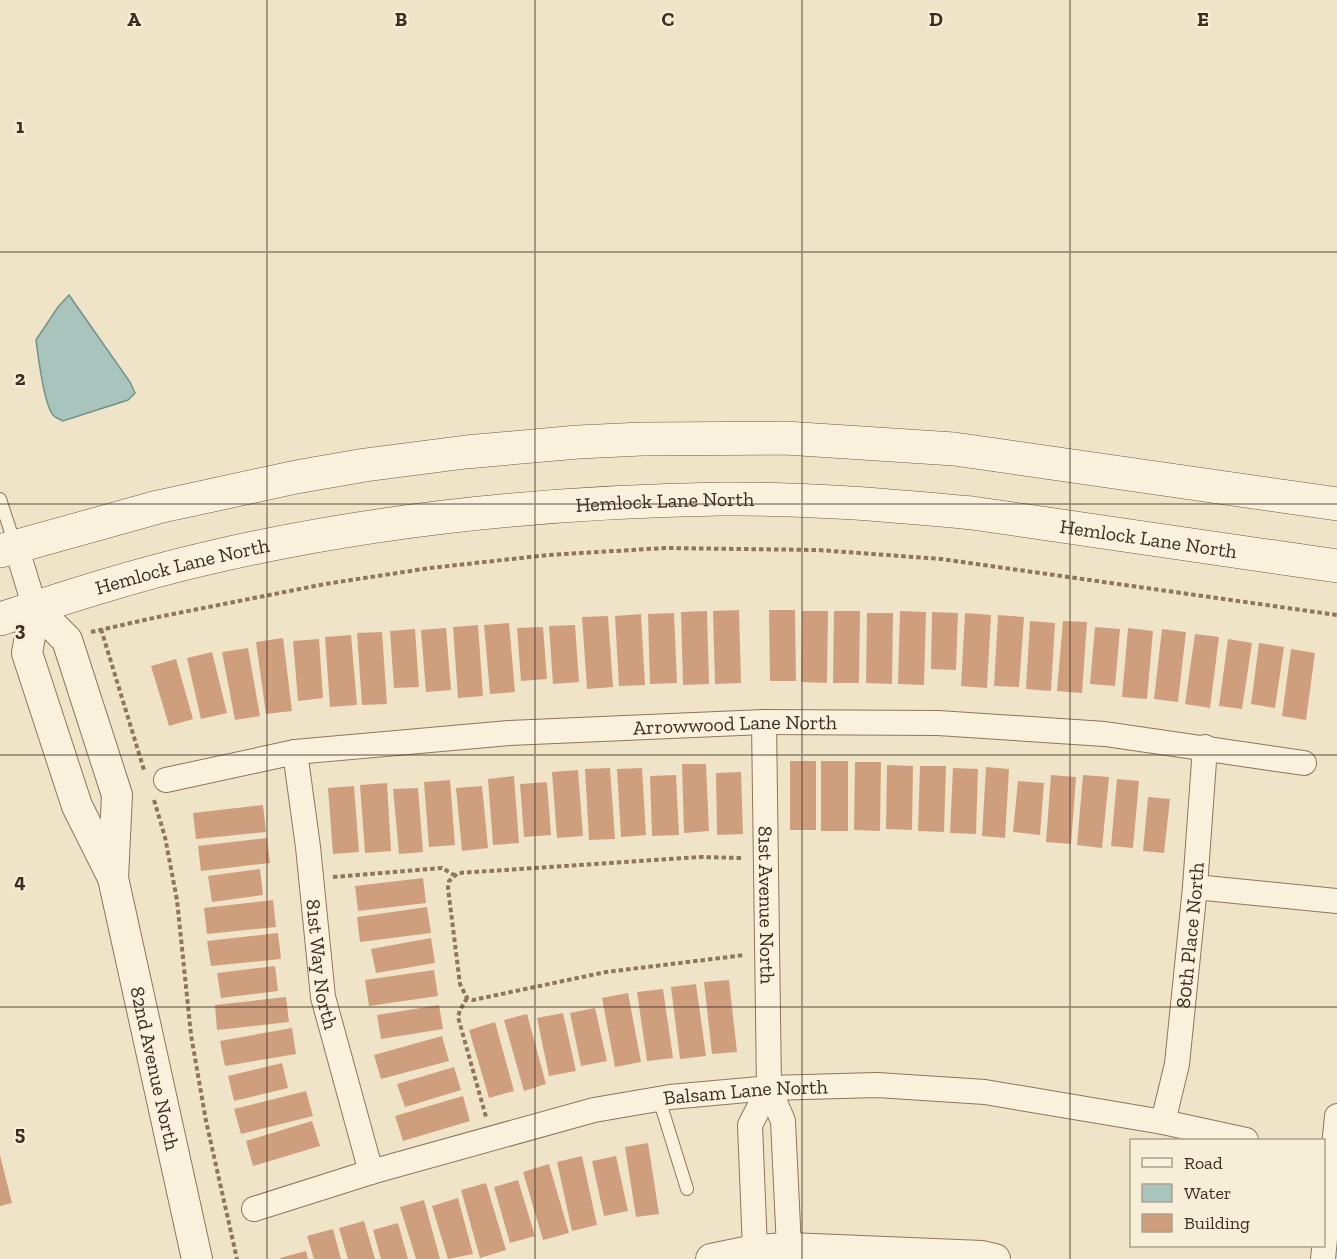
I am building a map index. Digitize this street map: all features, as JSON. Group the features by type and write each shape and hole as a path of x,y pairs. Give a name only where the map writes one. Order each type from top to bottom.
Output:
{"main road":[{"path":"8,549 158,507 296,477 466,452 642,439 785,438 954,449 1337,504"},
{"name":"Hemlock Lane North","path":"0,619 113,583 204,559 353,530 527,508 721,499 821,502 972,513 1337,566"}],"street":[{"name":"82nd Avenue North","path":"8,549 34,608 67,640 117,795 113,878"},
{"name":"82nd Avenue North","path":"34,608 27,653 77,806 113,878 197,1259"},
{"name":"Arrowwood Lane North","path":"155,783 295,752 509,733 764,722 938,723 1105,734 1304,763"},
{"name":"81st Avenue North","path":"764,722 769,1088 783,1121 789,1248"},
{"name":"80th Place North","path":"1163,1122 1177,1065 1195,887 1205,747"},
{"name":"81st Way North","path":"295,752 323,997 371,1172"},
{"path":"1195,887 1337,901"},
{"name":"Balsam Lane North","path":"254,1209 371,1172 594,1110 659,1099 769,1088 877,1085 985,1092 1163,1122 1241,1139"},
{"name":"81st Avenue North","path":"755,1250 750,1125 769,1088"},
{"path":"1325,1239 1337,1116"},
{"path":"711,1259 755,1250 789,1248 982,1256 995,1259"}],"lane":[{"name":"82nd Avenue North","path":"0,499 8,549"},
{"path":"659,1099 687,1189"}],"path":[{"path":"93,631 325,584 430,568 548,555 665,548 818,550 941,559 1337,615"},
{"path":"101,629 155,783 177,900 191,1035 206,1121 237,1259"},
{"path":"467,998 460,984 448,888 449,881 458,873 701,857 765,858"},
{"path":"311,880 348,874 442,868 454,875"},
{"path":"467,998 479,1000 571,979 636,968 747,955 766,956"},
{"path":"467,998 460,1010 459,1024 492,1138"}],"water":[{"path":"69,295 130,382 135,393 128,400 63,421 54,416 47,403 36,340"}],"building":[{"path":"739,610 741,683 715,684 713,611"},
{"path":"769,610 795,610 796,681 770,681"},
{"path":"707,611 709,684 683,685 681,612"},
{"path":"802,611 828,611 827,683 801,682"},
{"path":"834,611 860,611 859,683 833,683"},
{"path":"900,611 926,612 924,685 898,684"},
{"path":"932,612 958,613 956,670 931,669"},
{"path":"674,613 677,683 650,684 648,614"},
{"path":"867,613 893,613 892,684 866,683"},
{"path":"965,613 991,615 987,688 961,686"},
{"path":"641,614 645,685 619,686 615,616"},
{"path":"998,615 1024,617 1019,687 994,686"},
{"path":"608,616 613,687 587,689 582,617"},
{"path":"1030,621 1055,623 1051,691 1026,689"},
{"path":"1063,621 1087,622 1082,693 1057,691"},
{"path":"509,623 515,692 490,694 484,625"},
{"path":"478,625 483,696 458,698 453,627"},
{"path":"575,625 579,682 553,684 549,626"},
{"path":"543,627 547,679 521,681 517,628"},
{"path":"1095,627 1120,629 1115,686 1090,684"},
{"path":"446,628 451,690 426,692 421,630"},
{"path":"1128,628 1153,631 1147,699 1122,697"},
{"path":"415,629 419,687 394,688 390,631"},
{"path":"1162,629 1186,632 1178,702 1154,699"},
{"path":"382,632 387,704 362,705 357,633"},
{"path":"1195,634 1219,637 1210,708 1185,704"},
{"path":"351,635 357,705 330,707 325,637"},
{"path":"283,638 292,711 266,714 256,642"},
{"path":"319,639 323,698 298,701 293,641"},
{"path":"1228,639 1252,643 1242,709 1219,706"},
{"path":"1259,643 1284,647 1275,708 1251,704"},
{"path":"248,648 260,716 235,720 222,652"},
{"path":"1291,649 1315,653 1306,720 1282,716"},
{"path":"212,652 227,713 201,719 187,658"},
{"path":"176,659 193,719 169,726 151,666"},
{"path":"790,761 816,761 816,830 790,830"},
{"path":"821,761 848,761 848,831 821,831"},
{"path":"855,762 881,762 880,831 854,830"},
{"path":"682,764 706,764 709,831 684,833"},
{"path":"887,765 913,766 912,830 886,829"},
{"path":"920,766 946,766 944,832 918,831"},
{"path":"986,767 1009,769 1005,838 982,836"},
{"path":"610,768 615,839 589,840 585,769"},
{"path":"642,768 646,835 621,837 617,769"},
{"path":"953,768 978,769 976,834 950,833"},
{"path":"578,770 583,836 557,838 552,772"},
{"path":"741,772 743,834 717,835 716,773"},
{"path":"676,775 679,835 652,836 650,776"},
{"path":"1051,775 1076,777 1071,844 1046,842"},
{"path":"1083,775 1109,777 1102,848 1077,845"},
{"path":"514,776 519,843 493,845 488,779"},
{"path":"1117,779 1139,781 1133,848 1111,846"},
{"path":"450,780 455,845 429,847 424,782"},
{"path":"1018,781 1044,783 1040,835 1013,832"},
{"path":"547,782 551,835 524,837 520,784"},
{"path":"387,783 391,851 365,853 360,785"},
{"path":"354,786 359,852 333,854 328,788"},
{"path":"482,786 488,848 462,851 456,788"},
{"path":"418,788 423,852 399,854 393,789"},
{"path":"1148,797 1170,799 1164,853 1143,851"},
{"path":"263,805 266,832 196,839 193,813"},
{"path":"267,838 270,863 201,871 198,846"},
{"path":"260,869 263,895 212,902 208,876"},
{"path":"423,878 426,903 358,911 355,886"},
{"path":"273,900 276,927 207,934 204,908"},
{"path":"427,907 431,933 360,942 357,917"},
{"path":"278,933 281,959 211,966 207,941"},
{"path":"431,938 435,963 376,973 371,949"},
{"path":"275,966 278,991 221,998 217,973"},
{"path":"434,970 438,996 369,1006 365,980"},
{"path":"729,980 737,1052 712,1054 704,982"},
{"path":"696,984 706,1056 680,1059 671,987"},
{"path":"663,989 673,1058 647,1061 637,992"},
{"path":"628,993 641,1062 615,1067 602,998"},
{"path":"286,997 289,1022 217,1030 215,1005"},
{"path":"439,1005 443,1029 381,1039 377,1015"},
{"path":"595,1008 607,1061 581,1066 570,1013"},
{"path":"563,1013 576,1071 549,1076 537,1018"},
{"path":"527,1014 546,1084 524,1091 504,1020"},
{"path":"495,1022 514,1091 489,1098 469,1030"},
{"path":"292,1028 296,1054 225,1066 220,1041"},
{"path":"442,1036 449,1061 381,1079 374,1055"},
{"path":"282,1063 288,1088 234,1101 228,1076"},
{"path":"454,1067 461,1090 405,1107 397,1084"},
{"path":"306,1091 313,1116 241,1134 234,1109"},
{"path":"463,1096 470,1121 403,1141 395,1116"},
{"path":"312,1121 320,1146 253,1166 246,1141"},
{"path":"648,1143 659,1214 636,1217 625,1147"},
{"path":"0,1155 12,1203 0,1206"},
{"path":"582,1156 597,1225 572,1231 557,1162"},
{"path":"616,1156 628,1211 604,1216 592,1161"},
{"path":"549,1164 569,1233 543,1240 523,1172"},
{"path":"518,1180 535,1236 510,1243 494,1187"},
{"path":"486,1183 506,1250 480,1258 461,1190"},
{"path":"458,1198 473,1254 448,1259 432,1206"},
{"path":"424,1200 440,1259 416,1259 400,1207"},
{"path":"364,1221 375,1259 348,1259 339,1228"},
{"path":"398,1223 408,1259 381,1259 373,1230"},
{"path":"333,1229 341,1259 314,1259 307,1236"},
{"path":"306,1251 308,1259 280,1259 280,1258"}]}
